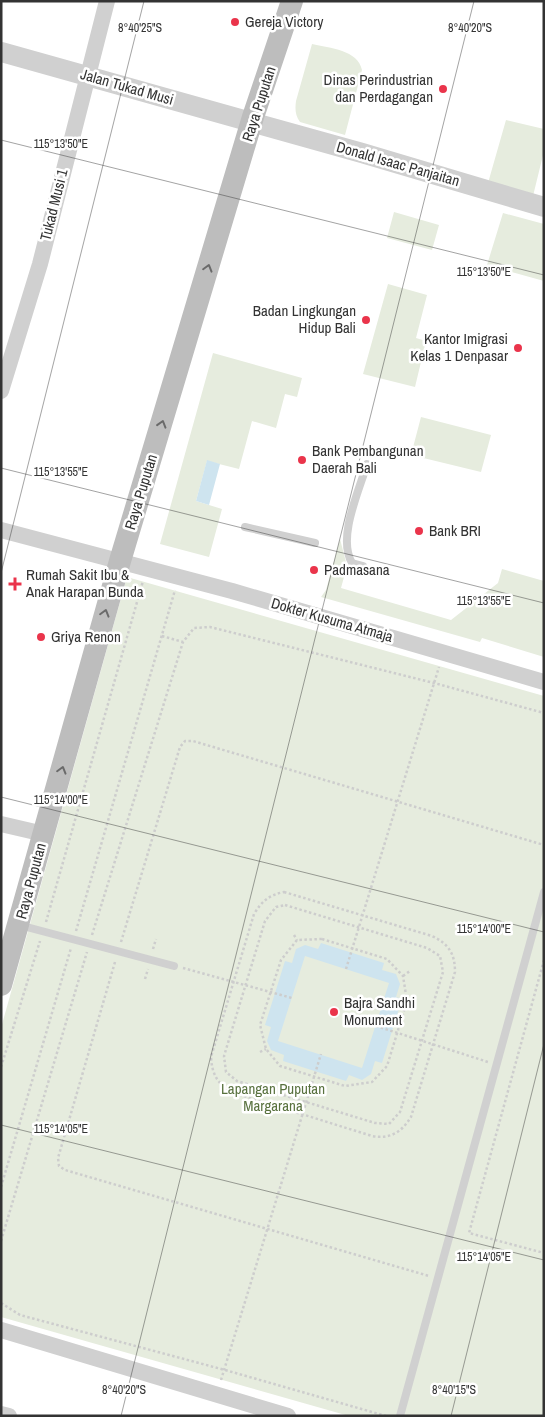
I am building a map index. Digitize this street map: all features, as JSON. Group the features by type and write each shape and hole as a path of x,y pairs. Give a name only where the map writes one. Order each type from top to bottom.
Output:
{"main road":[{"name":"Raya Puputan","path":"1,985 120,561 252,123 292,1"}],"street":[{"name":"Tukad Musi 1","path":"1,391 40,264 107,1"},
{"name":"Jalan Tukad Musi","path":"1,52 252,123"},
{"name":"Donald Isaac Panjaitan","path":"252,123 362,153 544,207"},
{"name":"Dokter Kusuma Atmaja","path":"1,530 147,568 544,682"},
{"path":"1,824 44,834"},
{"path":"1,1330 288,1416"},
{"path":"1,1414 9,1416"}],"lane":[{"path":"363,566 352,564 346,554 345,539 367,464"},
{"path":"245,527 315,544"},
{"path":"400,1416 544,892"},
{"path":"19,925 174,966"}],"path":[{"path":"1,1067 43,931 147,568"},
{"path":"1,1187 170,607"},
{"path":"1,1241 89,943 184,642 194,628 210,627 434,683 544,714"},
{"path":"162,636 184,642"},
{"path":"346,969 434,683"},
{"path":"438,1278 65,1170 58,1166 58,1158 118,950 180,747 185,741 193,741 544,845"},
{"path":"284,892 297,894 364,914 443,941 451,950 455,961 455,972 411,1117 405,1127 395,1135 383,1138 372,1136 231,1092 221,1086 215,1078 211,1057 233,981 254,914 261,902 272,895 284,892"},
{"path":"285,905 295,906 427,948 440,956 443,972 400,1112 389,1124 375,1124 237,1081 226,1072 224,1056 245,985 265,921 276,907 285,905"},
{"path":"294,936 297,940"},
{"path":"322,939 387,959 404,976 408,1001 387,1066 372,1082 345,1086 280,1066 266,1049 260,1024 281,960 297,940 322,939"},
{"path":"544,960 469,1233 544,1253"},
{"path":"174,966 292,998"},
{"path":"404,976 410,971"},
{"path":"376,1026 496,1065"},
{"path":"260,1052 266,1049"},
{"path":"224,1370 321,1054"},
{"path":"372,1082 374,1086"},
{"path":"1,1303 20,1315 386,1416"}],"green space":[{"path":"312,44 349,54 355,58 362,70 345,135 300,122 297,117 296,101"},
{"path":"506,120 544,129 544,151 533,196 488,183"},
{"path":"394,212 439,225 432,250 387,238"},
{"path":"503,213 544,224 544,281 487,265"},
{"path":"388,284 427,295 416,338 426,341 415,387 363,374"},
{"path":"213,353 302,378 297,397 285,394 276,428 252,421 239,469 207,461 196,501 222,509 209,557 160,544"},
{"path":"421,417 491,435 481,472 411,455"},
{"path":"340,539 347,566 341,588 451,620 498,583 502,569 544,581 544,657 482,638 480,642 321,597 326,590"},
{"name":"Lapangan Puputan Margarana","path":"127,577 544,696 544,1416 349,1416 1,1317 1,1028"}],"water":[{"path":"207,460 220,464 209,505 196,501"},
{"path":"321,943 384,963 382,970 396,974 400,984 396,997 402,999 382,1063 375,1061 371,1074 362,1080 349,1075 346,1081 283,1061 284,1055 271,1050 267,1041 271,1027 265,1025 285,961 292,963 296,949 305,945 318,949","holes":["305,956 389,983 362,1068 278,1041"]}],"place":[{"name":"Gereja Victory","path":"235,22"},
{"name":"Dinas Perindustrian dan Perdagangan","path":"443,89"},
{"name":"Badan Lingkungan Hidup Bali","path":"366,320"},
{"name":"Kantor Imigrasi Kelas 1 Denpasar","path":"518,348"},
{"name":"Bank Pembangunan Daerah Bali","path":"302,460"},
{"name":"Bank BRI","path":"419,531"},
{"name":"Padmasana","path":"314,570"},
{"name":"Rumah Sakit Ibu & Anak Harapan Bunda","path":"15,584"},
{"name":"Griya Renon","path":"41,637"},
{"name":"Bajra Sandhi Monument","path":"334,1012"}]}
